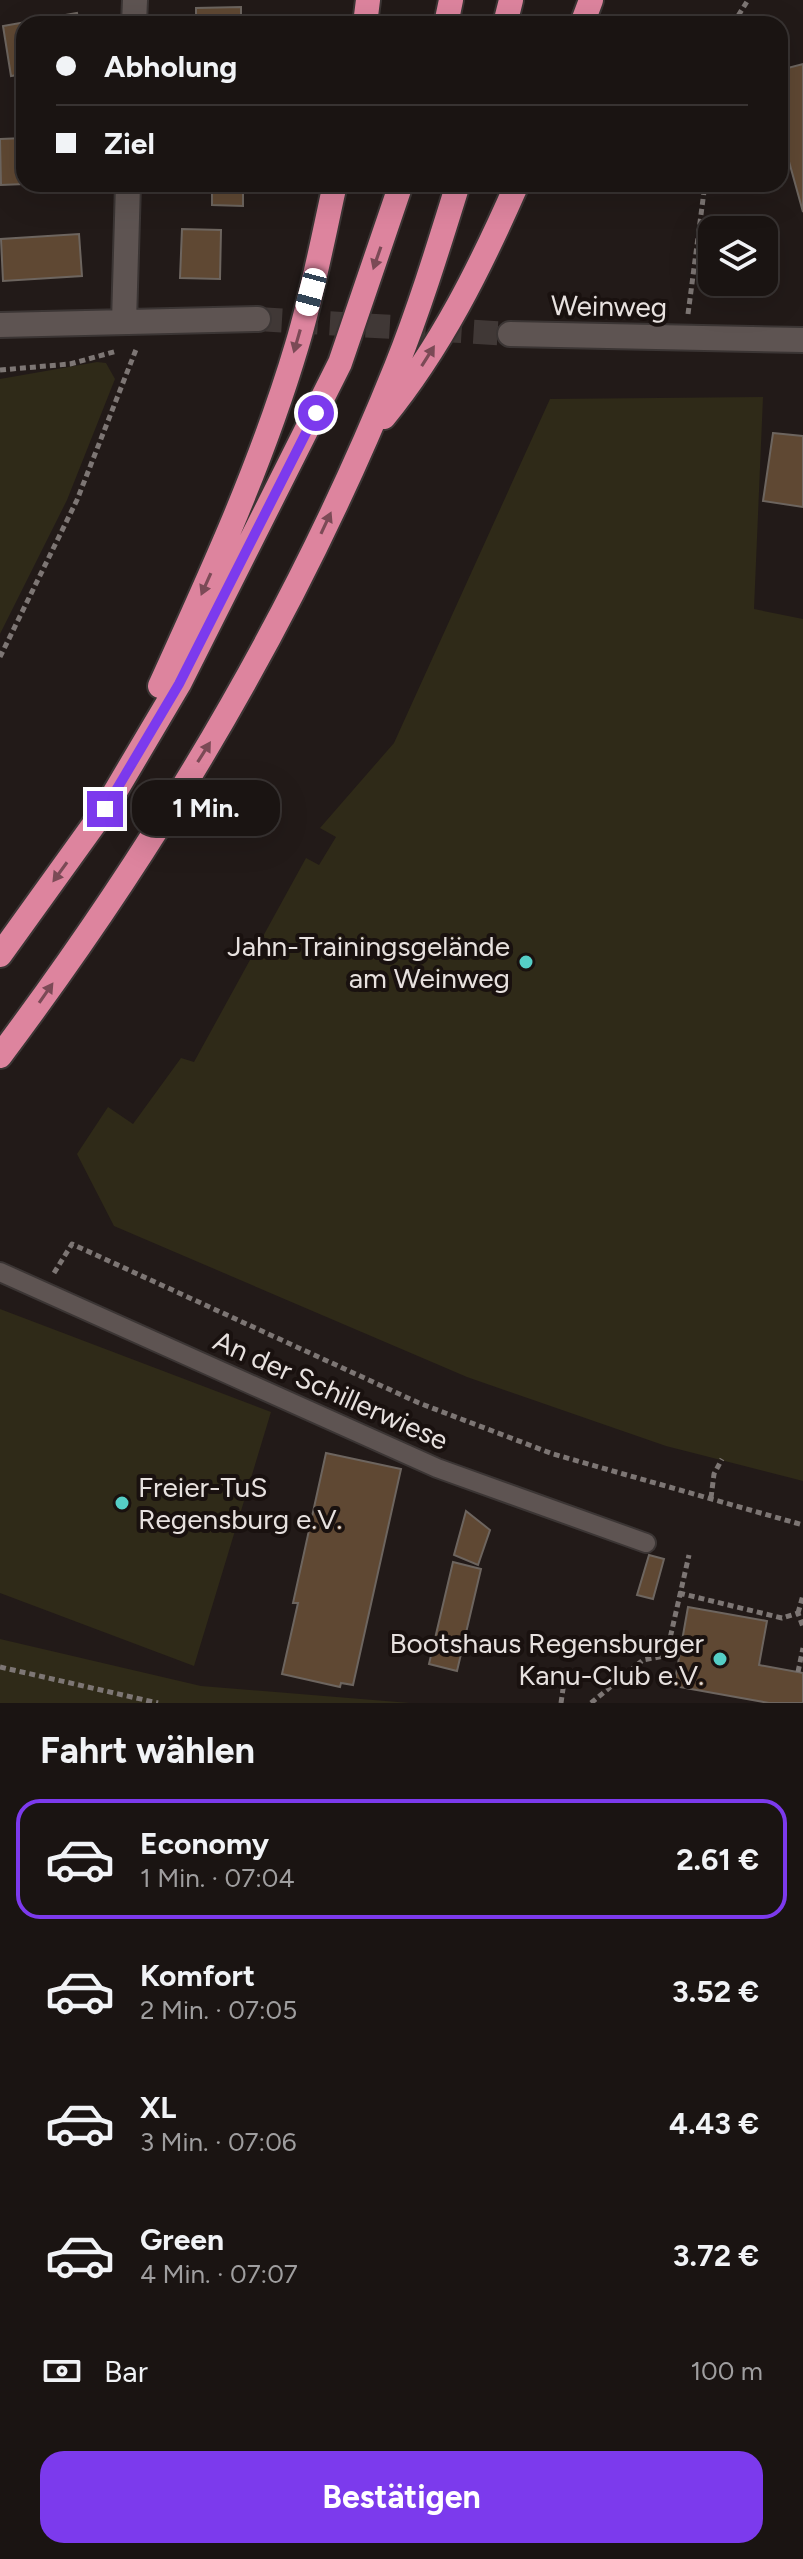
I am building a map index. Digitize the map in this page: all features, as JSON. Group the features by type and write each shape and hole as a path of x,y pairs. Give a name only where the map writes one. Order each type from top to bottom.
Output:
{"highway":[{"path":"105,809 257,460 297,345 333,192"},
{"path":"0,955 105,809 179,684 340,363 398,192"},
{"path":"0,1056 104,909 227,714 302,574 397,365 455,192"},
{"path":"365,440 428,358 466,290 513,192"}],"street":[{"path":"128,192 134,321"},
{"path":"0,325 258,319"},
{"name":"Weinweg","path":"510,334 803,340"}],"lane":[{"name":"An der Schillerwiese","path":"0,1272 44,1290 123,1330 437,1468 646,1543"}],"path":[{"path":"685,338 704,192"},
{"path":"0,657 77,500 137,346 134,321"},
{"path":"44,1290 72,1244 419,1403 553,1454 803,1525"},
{"path":"711,1498 714,1474 722,1459"},
{"path":"666,1656 689,1555"},
{"path":"679,1593 782,1618 798,1613"},
{"path":"803,1595 798,1613 803,1627"},
{"path":"798,1672 803,1648"},
{"path":"591,1703 643,1660 680,1653"},
{"path":"0,1667 158,1703"},
{"path":"561,1703 565,1675"}],"shaded area":[{"path":"106,363 115,379 67,500 0,634 0,379"},
{"name":"Jahn-Trainingsgelände am Weinweg","path":"763,397 754,609 803,619 803,1481 666,1446 467,1377 114,1226 77,1154 108,1107 133,1124 181,1058 194,1062 306,858 319,865 336,837 320,828 394,743 550,399"},
{"name":"Freier-TuS Regensburg e.V.","path":"0,1309 271,1412 194,1666 0,1593"},
{"path":"0,1639 201,1686 410,1703 0,1703"}],"building":[{"path":"241,7 241,16 196,16 196,8"},
{"path":"16,24 16,75 11,76 3,26"},
{"path":"803,64 803,212 788,158 788,68"},
{"path":"16,138 16,184 1,185 0,139"},
{"path":"212,192 243,192 243,206 212,205"},
{"path":"182,229 221,230 220,279 180,278"},
{"path":"79,234 82,276 3,281 1,239"},
{"path":"773,433 803,436 803,507 763,501"},
{"path":"326,1453 401,1469 353,1685 341,1683 340,1687 282,1674 298,1603 293,1603"},
{"path":"466,1511 490,1530 478,1565 454,1555"},
{"path":"649,1555 664,1559 653,1599 637,1595"},
{"path":"453,1562 481,1569 457,1671 429,1664"},
{"name":"Bootshaus Regensburger Kanu-Club e.V.","path":"688,1607 767,1621 759,1665 803,1673 803,1703 769,1703 674,1686"}],"tunnel":[{"path":"258,319 510,334"}],"place":[{"name":"Jahn-Trainingsgelände am Weinweg","path":"526,962"},
{"name":"Freier-TuS Regensburg e.V.","path":"122,1503"},
{"name":"Bootshaus Regensburger Kanu-Club e.V.","path":"720,1659"}],"route":[{"path":"105,809 179,684 316,413"}]}
